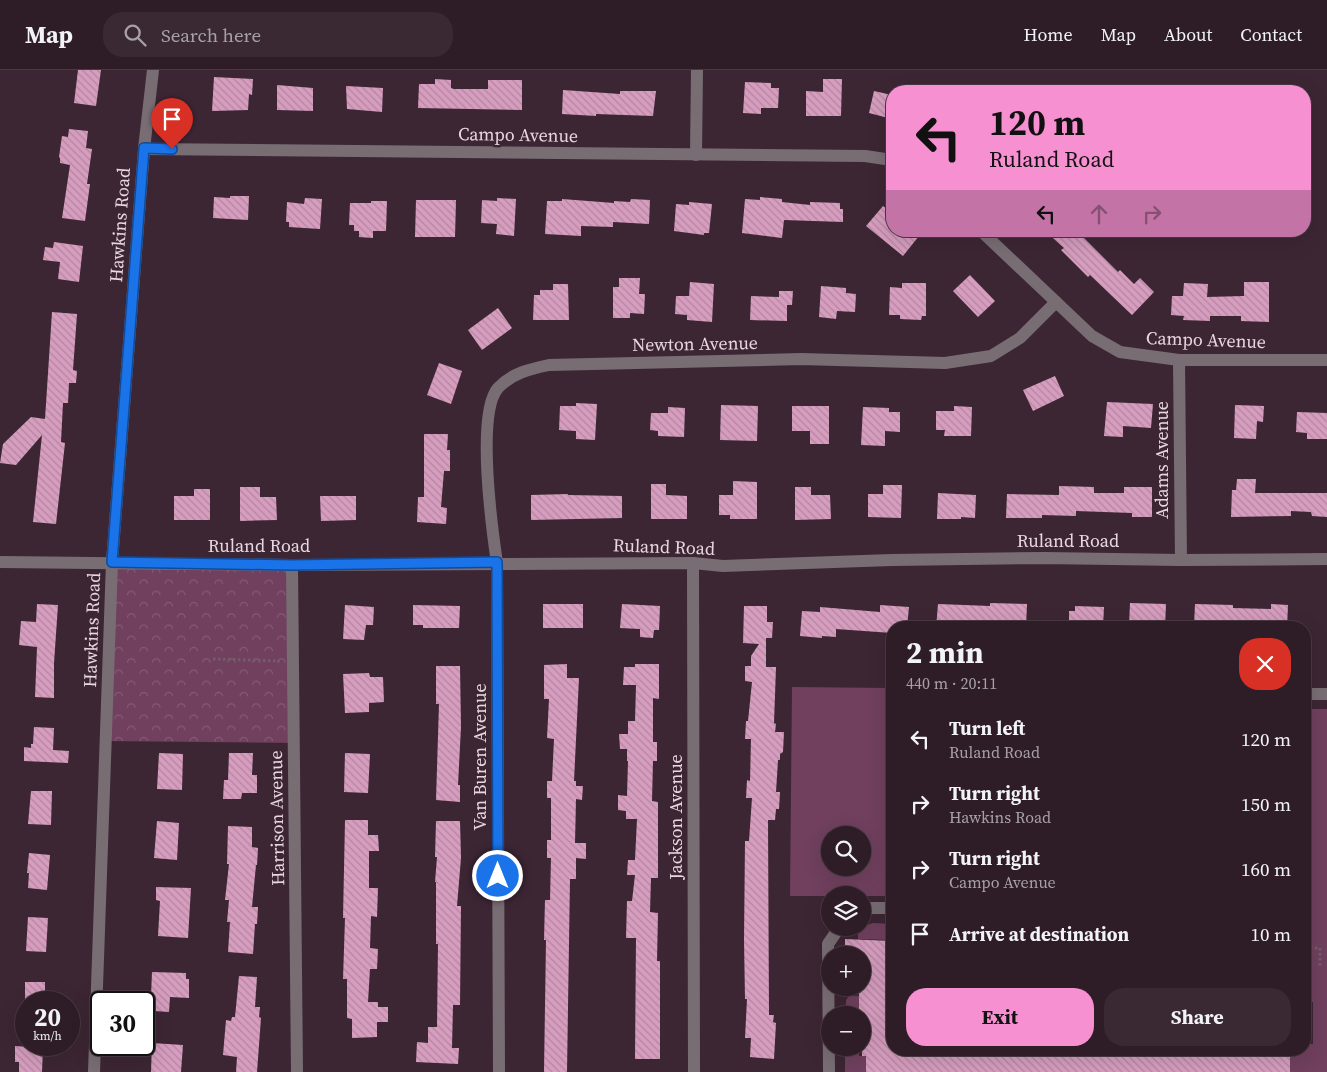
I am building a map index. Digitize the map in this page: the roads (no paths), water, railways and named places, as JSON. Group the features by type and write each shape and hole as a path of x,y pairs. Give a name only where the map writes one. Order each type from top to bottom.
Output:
{"street":[{"name":"Hawkins Road","path":"94,1072 112,562 144,148 153,70"},
{"path":"696,154 697,70"},
{"name":"Campo Avenue","path":"144,148 865,156 886,159"},
{"name":"Campo Avenue","path":"987,237 1092,336 1120,352 1179,360 1327,360"},
{"name":"Newton Avenue","path":"497,562 490,518 487,462 488,415 497,389 520,372 549,365 781,359 945,363 991,356 1020,338 1056,302"},
{"name":"Adams Avenue","path":"1179,360 1180,560"},
{"name":"Ruland Road","path":"0,562 292,565 497,562 693,563 723,566 892,560 1044,558 1180,560 1327,559"},
{"name":"Van Buren Avenue","path":"497,562 499,1072"},
{"name":"Jackson Avenue","path":"693,563 694,1072"},
{"name":"Harrison Avenue","path":"292,565 297,1072"},
{"path":"1311,694 1327,694"},
{"path":"871,908 886,908"},
{"path":"829,1072 828,944 834,936"}]}
